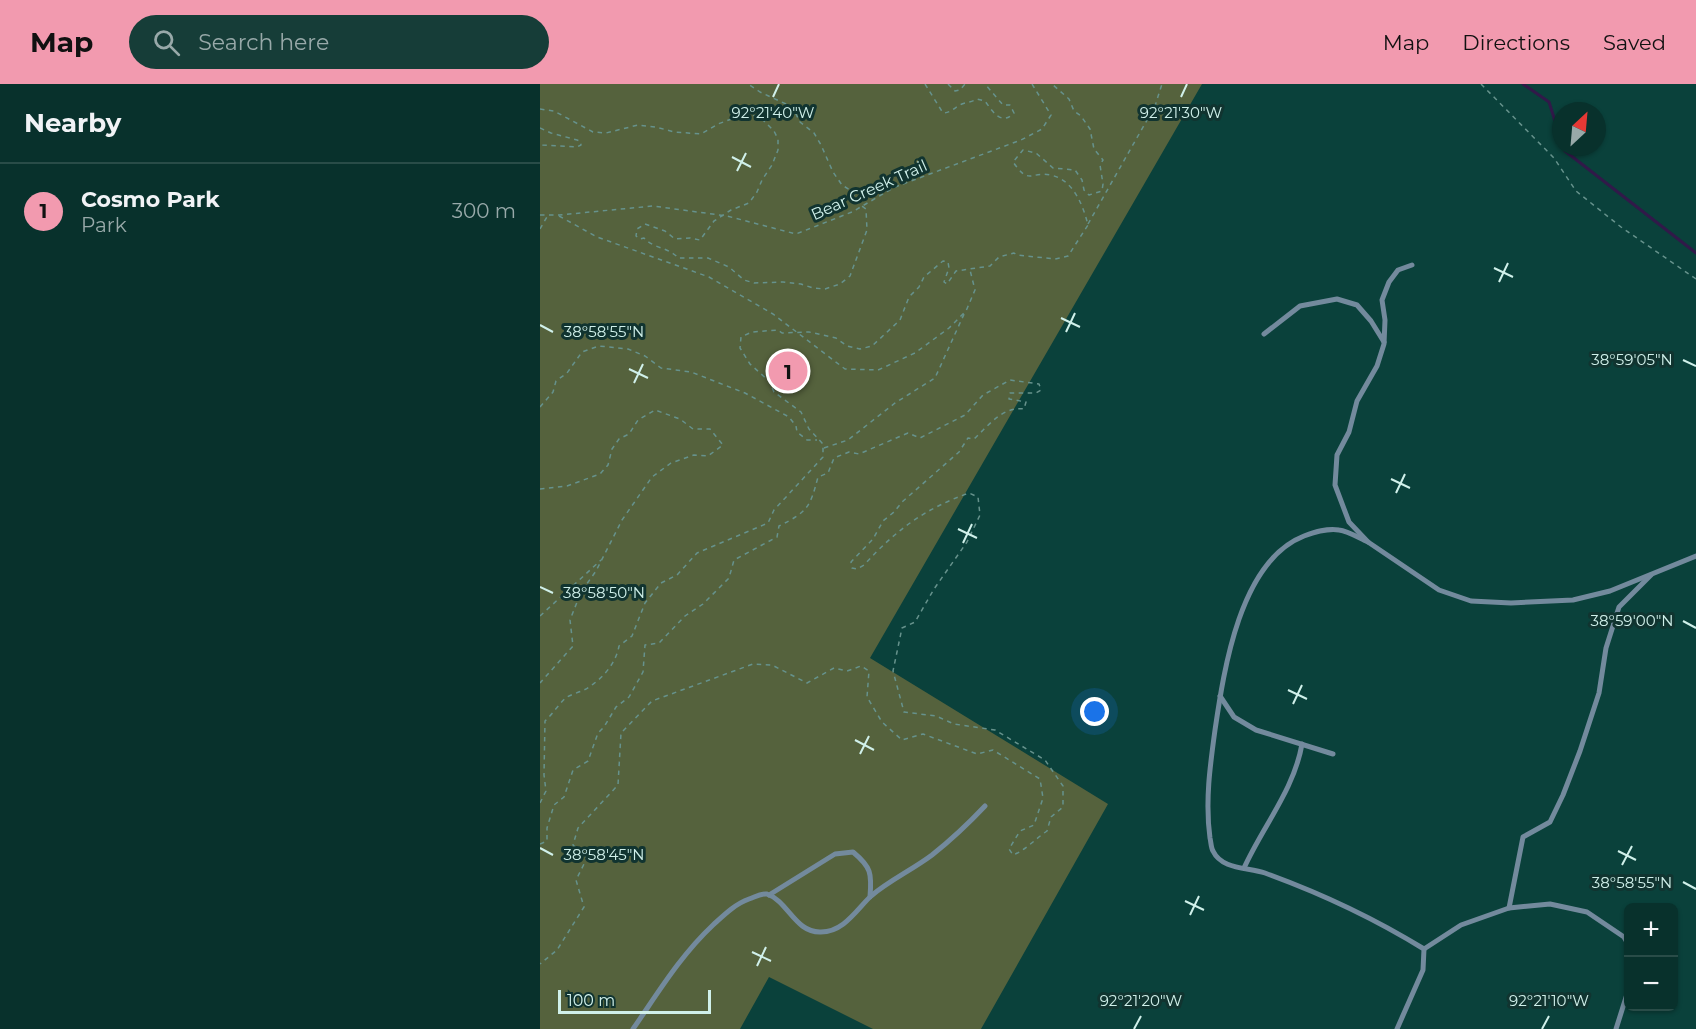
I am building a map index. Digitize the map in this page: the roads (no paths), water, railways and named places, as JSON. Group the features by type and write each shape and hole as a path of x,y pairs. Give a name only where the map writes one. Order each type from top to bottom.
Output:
{"lane":[{"path":"1368,542 1349,522 1335,484 1337,455 1349,432 1357,401 1377,366 1384,344 1385,320 1382,300 1389,282 1398,270 1412,265"},
{"path":"1264,334 1300,306 1337,299 1357,305 1371,321 1384,344"},
{"path":"1424,949 1383,924 1316,892 1258,871 1225,864 1213,851 1207,816 1209,768 1223,676 1254,584 1271,557 1291,541 1317,531 1340,530 1368,542 1439,590 1471,602 1511,603 1573,600 1610,591 1696,556"},
{"path":"1509,909 1523,837 1550,822 1580,750 1599,693 1606,648 1619,607 1655,572"},
{"path":"1220,696 1234,717 1256,730 1333,754"},
{"path":"1244,868 1257,839 1282,800 1298,765 1302,744"},
{"path":"633,1029 667,977 696,942 739,903 763,894 769,895 807,929 821,932 833,929 849,919 870,897 931,855 964,828 985,806"},
{"path":"769,895 835,854 853,852 865,862 872,875 870,897"},
{"path":"1424,949 1461,925 1509,909 1550,904 1587,912 1624,937"},
{"path":"1397,1029 1423,970 1424,949"},
{"path":"1616,1029 1624,1006"}],"waterway":[{"path":"1523,84 1549,102 1552,112"},
{"path":"1571,156 1696,253"}],"place":[{"name":"Cosmo Park","path":"788,371"}]}
